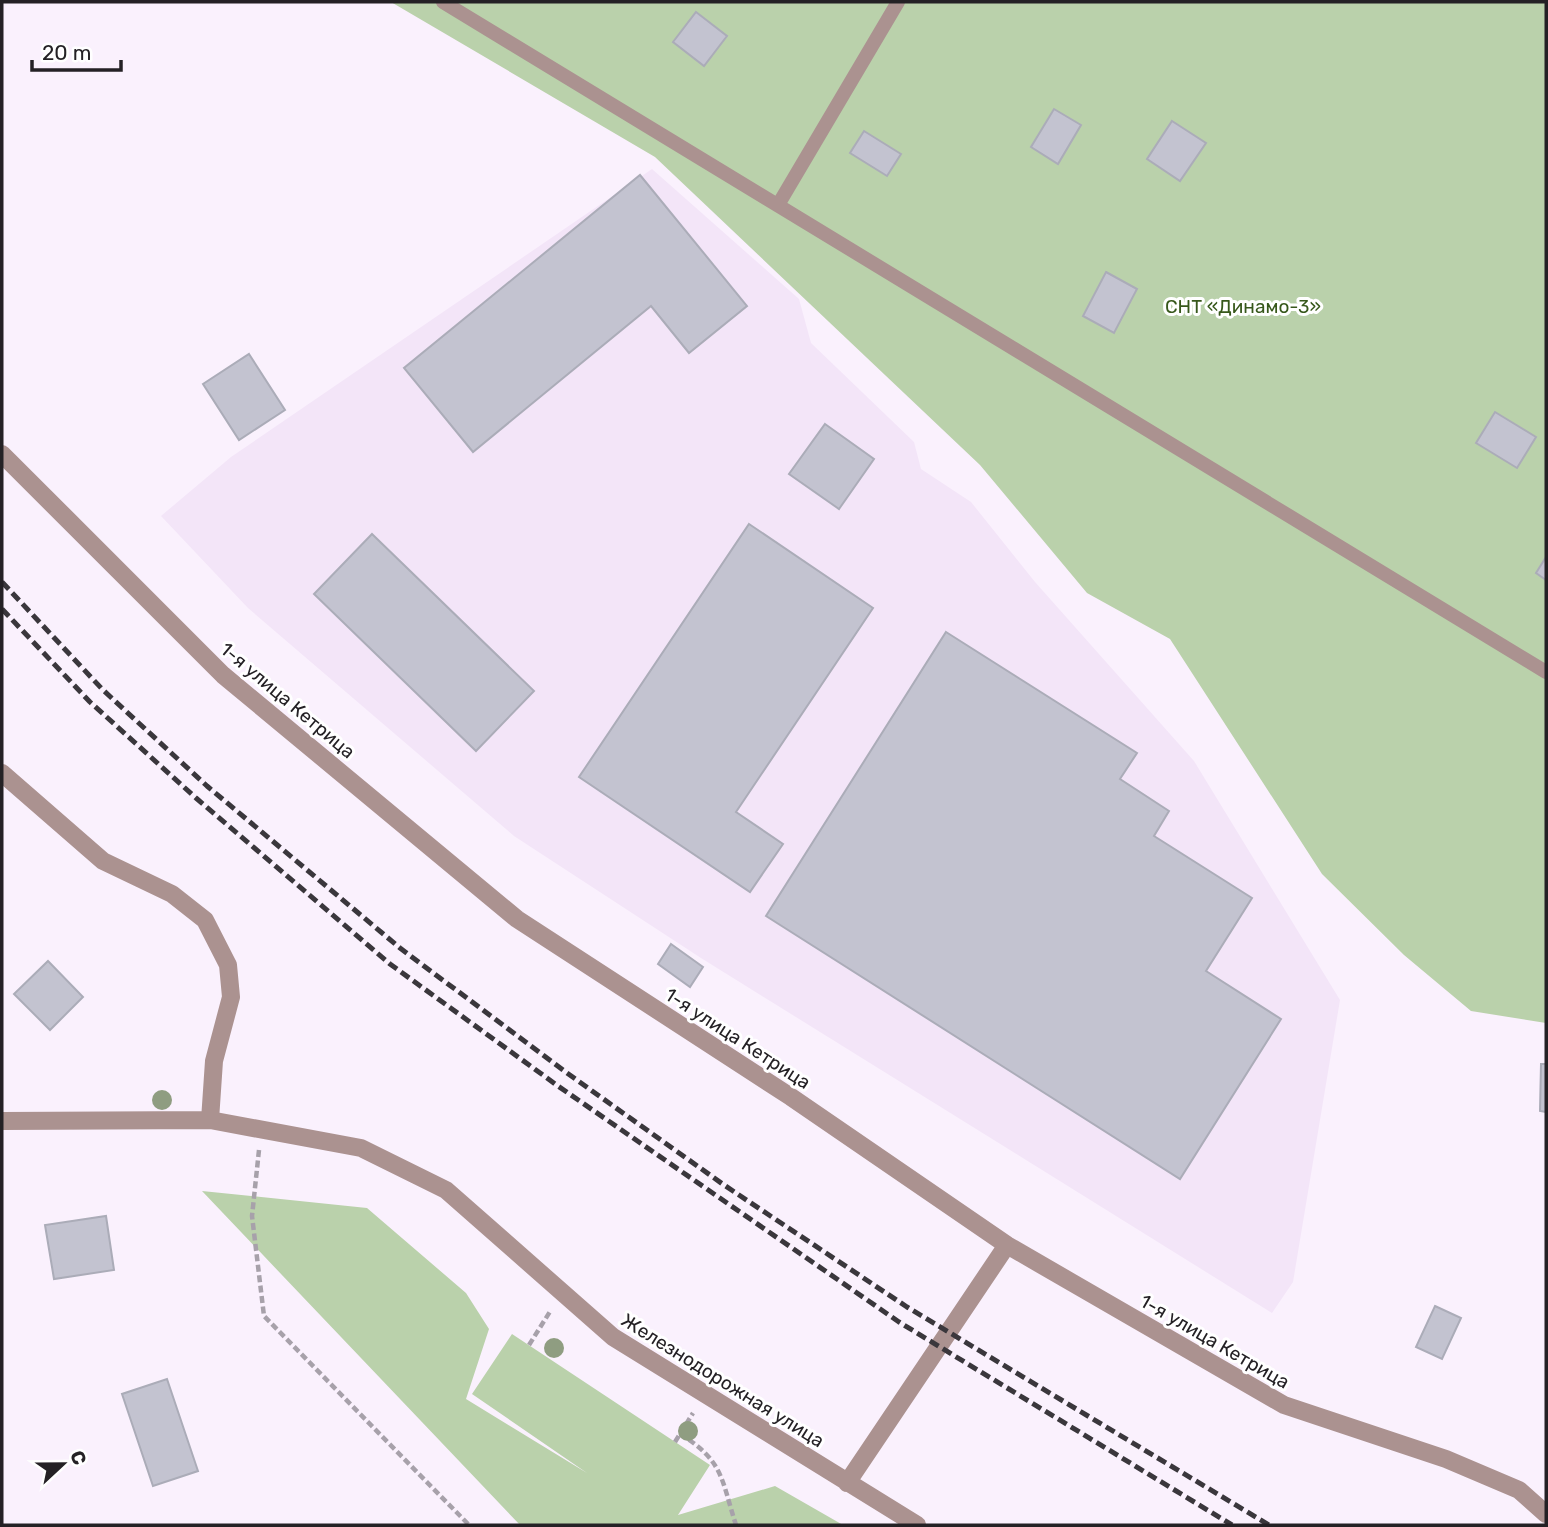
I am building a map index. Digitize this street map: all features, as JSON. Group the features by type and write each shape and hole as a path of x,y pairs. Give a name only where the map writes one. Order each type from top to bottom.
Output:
{"street":[{"name":"1-я улица Кетрица","path":"2,454 223,675 517,919 791,1097 1007,1245 1284,1405 1446,1459 1519,1490 1546,1514"},
{"path":"2,773 103,861 172,894 205,920 228,965 231,997 214,1062 210,1120"},
{"name":"Железнодорожная улица","path":"2,1121 210,1120 361,1148 446,1190 613,1337 917,1525"},
{"path":"847,1483 1007,1245"}],"lane":[{"path":"443,2 1546,672"},
{"path":"778,205 898,2"}],"path":[{"path":"261,1128 251,1216 264,1316 469,1525"},
{"path":"529,1345 556,1303"},
{"path":"675,1442 698,1405"},
{"path":"680,1434 701,1447 715,1461 736,1525"}],"shaded area":[{"path":"652,169 799,299 811,343 914,442 921,469 971,502 1035,582 1194,761 1340,1000 1293,1282 1272,1313 701,958 514,836 248,608 161,516 231,457"}],"green space":[{"name":"СНТ «Динамо-3»","path":"391,2 1546,2 1546,1023 1471,1011 1404,955 1322,874 1170,639 1087,593 980,465 655,157"},
{"path":"202,1191 367,1208 466,1293 489,1329 466,1399 587,1473 472,1394 512,1334 710,1465 678,1515 775,1486 843,1525 520,1525"}],"building":[{"path":"696,12 727,36 704,66 673,42"},
{"path":"1054,109 1081,125 1058,164 1031,147"},
{"path":"1172,121 1206,143 1180,181 1147,159"},
{"path":"864,131 901,154 887,176 850,153"},
{"path":"640,175 747,306 689,353 651,306 473,452 404,368"},
{"path":"1106,272 1137,289 1114,333 1083,316"},
{"path":"249,354 285,410 239,440 203,384"},
{"path":"1495,412 1536,437 1517,468 1476,443"},
{"path":"825,424 874,459 839,509 789,474"},
{"path":"749,524 873,608 736,812 783,844 750,892 579,777"},
{"path":"372,534 534,691 476,751 314,594"},
{"path":"1546,557 1546,580 1536,573"},
{"path":"946,632 1137,753 1120,779 1169,811 1154,836 1252,898 1206,971 1281,1019 1180,1179 766,916"},
{"path":"671,944 703,967 690,987 658,964"},
{"path":"48,961 83,997 50,1030 14,994"},
{"path":"1541,1064 1546,1064 1546,1112 1540,1111"},
{"path":"106,1216 114,1270 54,1279 45,1225"},
{"path":"1435,1306 1461,1318 1442,1359 1416,1347"},
{"path":"167,1379 198,1471 153,1486 122,1394"}],"railway":[{"path":"2,582 103,690 207,786 400,948 567,1073 724,1185 907,1307 1269,1525"},
{"path":"2,609 90,702 196,798 390,964 558,1086 899,1322 1232,1525"}]}
